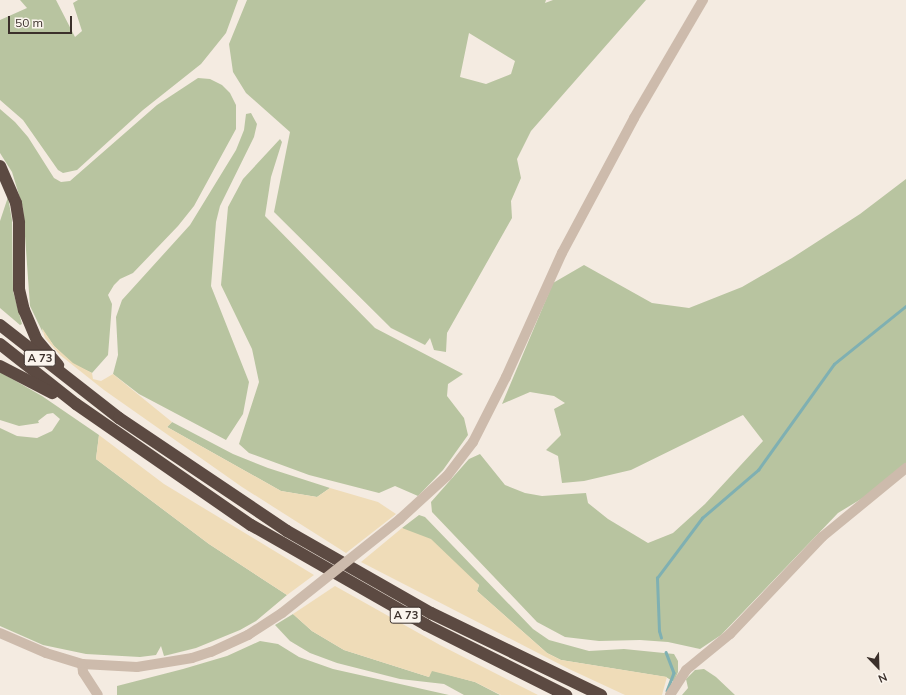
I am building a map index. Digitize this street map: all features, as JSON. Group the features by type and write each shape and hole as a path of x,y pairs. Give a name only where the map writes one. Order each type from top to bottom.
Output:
{"highway":[{"path":"0,166 8,182 17,208 19,289 24,310 38,340 80,390"},
{"name":"A 73","path":"0,326 80,390 224,490 360,574 501,649 601,695"},
{"name":"A 73","path":"0,344 76,404 197,489 346,581 497,663 566,695"},
{"path":"0,366 76,404"}],"street":[{"path":"0,633 46,653 82,664 137,667 192,658 248,635 282,612 400,519 447,476 472,442 506,377 562,253 634,118 703,0"},
{"path":"670,695 686,670 730,634 822,538 906,468"},
{"path":"82,664 83,672 98,695"}],"green space":[{"path":"20,0 56,0 75,37 82,31 73,3 78,0 238,0 226,33 201,64 143,110 77,170 63,173 58,170 23,120 0,100 0,20 27,8"},
{"path":"247,0 546,0 545,3 553,0 646,0 531,131 517,159 521,178 511,201 512,218 447,333 446,352 434,350 430,338 425,345 391,328 274,212 290,132 246,93 233,72 229,44","holes":["469,33 515,61 511,74 486,84 460,77"]},
{"path":"198,78 210,79 222,85 230,93 236,105 236,129 194,206 178,226 133,273 120,279 108,295 112,304 108,355 92,373 73,364 54,346 42,329 43,333 30,306 23,208 12,172 0,153 0,109 15,122 28,137 54,178 61,182 70,181 157,105"},
{"path":"251,113 257,124 254,137 220,206 216,222 211,286 249,382 243,414 226,440 139,394 113,374 118,355 116,317 122,300 190,225 236,150 244,130 246,114"},
{"path":"280,139 282,142 271,177 265,216 375,328 463,374 448,384 447,396 464,418 468,435 443,470 418,496 395,486 379,493 309,475 249,453 239,444 259,382 252,349 221,285 228,207 243,179"},
{"path":"906,179 906,463 866,496 838,513 721,635 700,649 668,642 640,640 599,641 565,637 537,622 432,512 431,502 469,459 480,454 505,485 525,493 542,496 586,493 588,503 608,519 648,543 673,533 705,504 763,441 743,415 631,470 584,481 562,483 558,456 546,450 561,435 554,409 565,403 554,396 530,392 502,404 553,283 584,265 652,303 689,308 742,287 792,258 860,214"},
{"path":"8,197 12,220 13,291 22,324 20,325 0,308 0,221"},
{"path":"0,372 42,396 99,435 96,459 209,544 287,595 256,621 240,630 196,648 164,656 161,646 156,655 140,657 86,654 43,645 0,626 0,428 17,436 37,438 52,431 60,419 53,413 47,414 38,421 39,423 19,426 0,420"},
{"path":"172,422 233,454 268,468 330,488 317,497 281,491 167,427"},
{"path":"419,515 425,517 533,629 549,640 589,651 624,649 674,654 678,661 678,672 674,682 666,677 561,660 547,653 477,591 479,585 402,528"},
{"path":"293,614 312,631 344,650 429,677 431,670 475,682 500,695 464,695 444,684 400,679 337,663 310,653 290,641 275,625"},
{"path":"260,641 278,644 299,657 333,669 449,695 117,695 117,686 227,656"},
{"path":"704,669 716,677 735,695 682,695 688,688 686,679 695,670"}],"sand":[{"path":"42,328 54,346 73,363 92,373 93,379 101,381 113,374 172,422 167,427 281,491 317,497 330,488 378,502 396,514 346,553 242,487 104,390 60,355 45,338"},
{"path":"99,435 164,484 314,575 287,595 209,544 96,459"},
{"path":"402,528 431,539 479,585 477,591 547,653 561,660 667,677 662,695 625,695 569,669 361,562"},
{"path":"335,586 440,645 538,695 501,695 475,682 432,671 429,677 344,650 312,631 293,614"}],"waterway":[{"path":"661,638 659,631 657,578 702,518 758,470 834,364 906,306"},
{"path":"666,652 674,673 667,691"}]}
